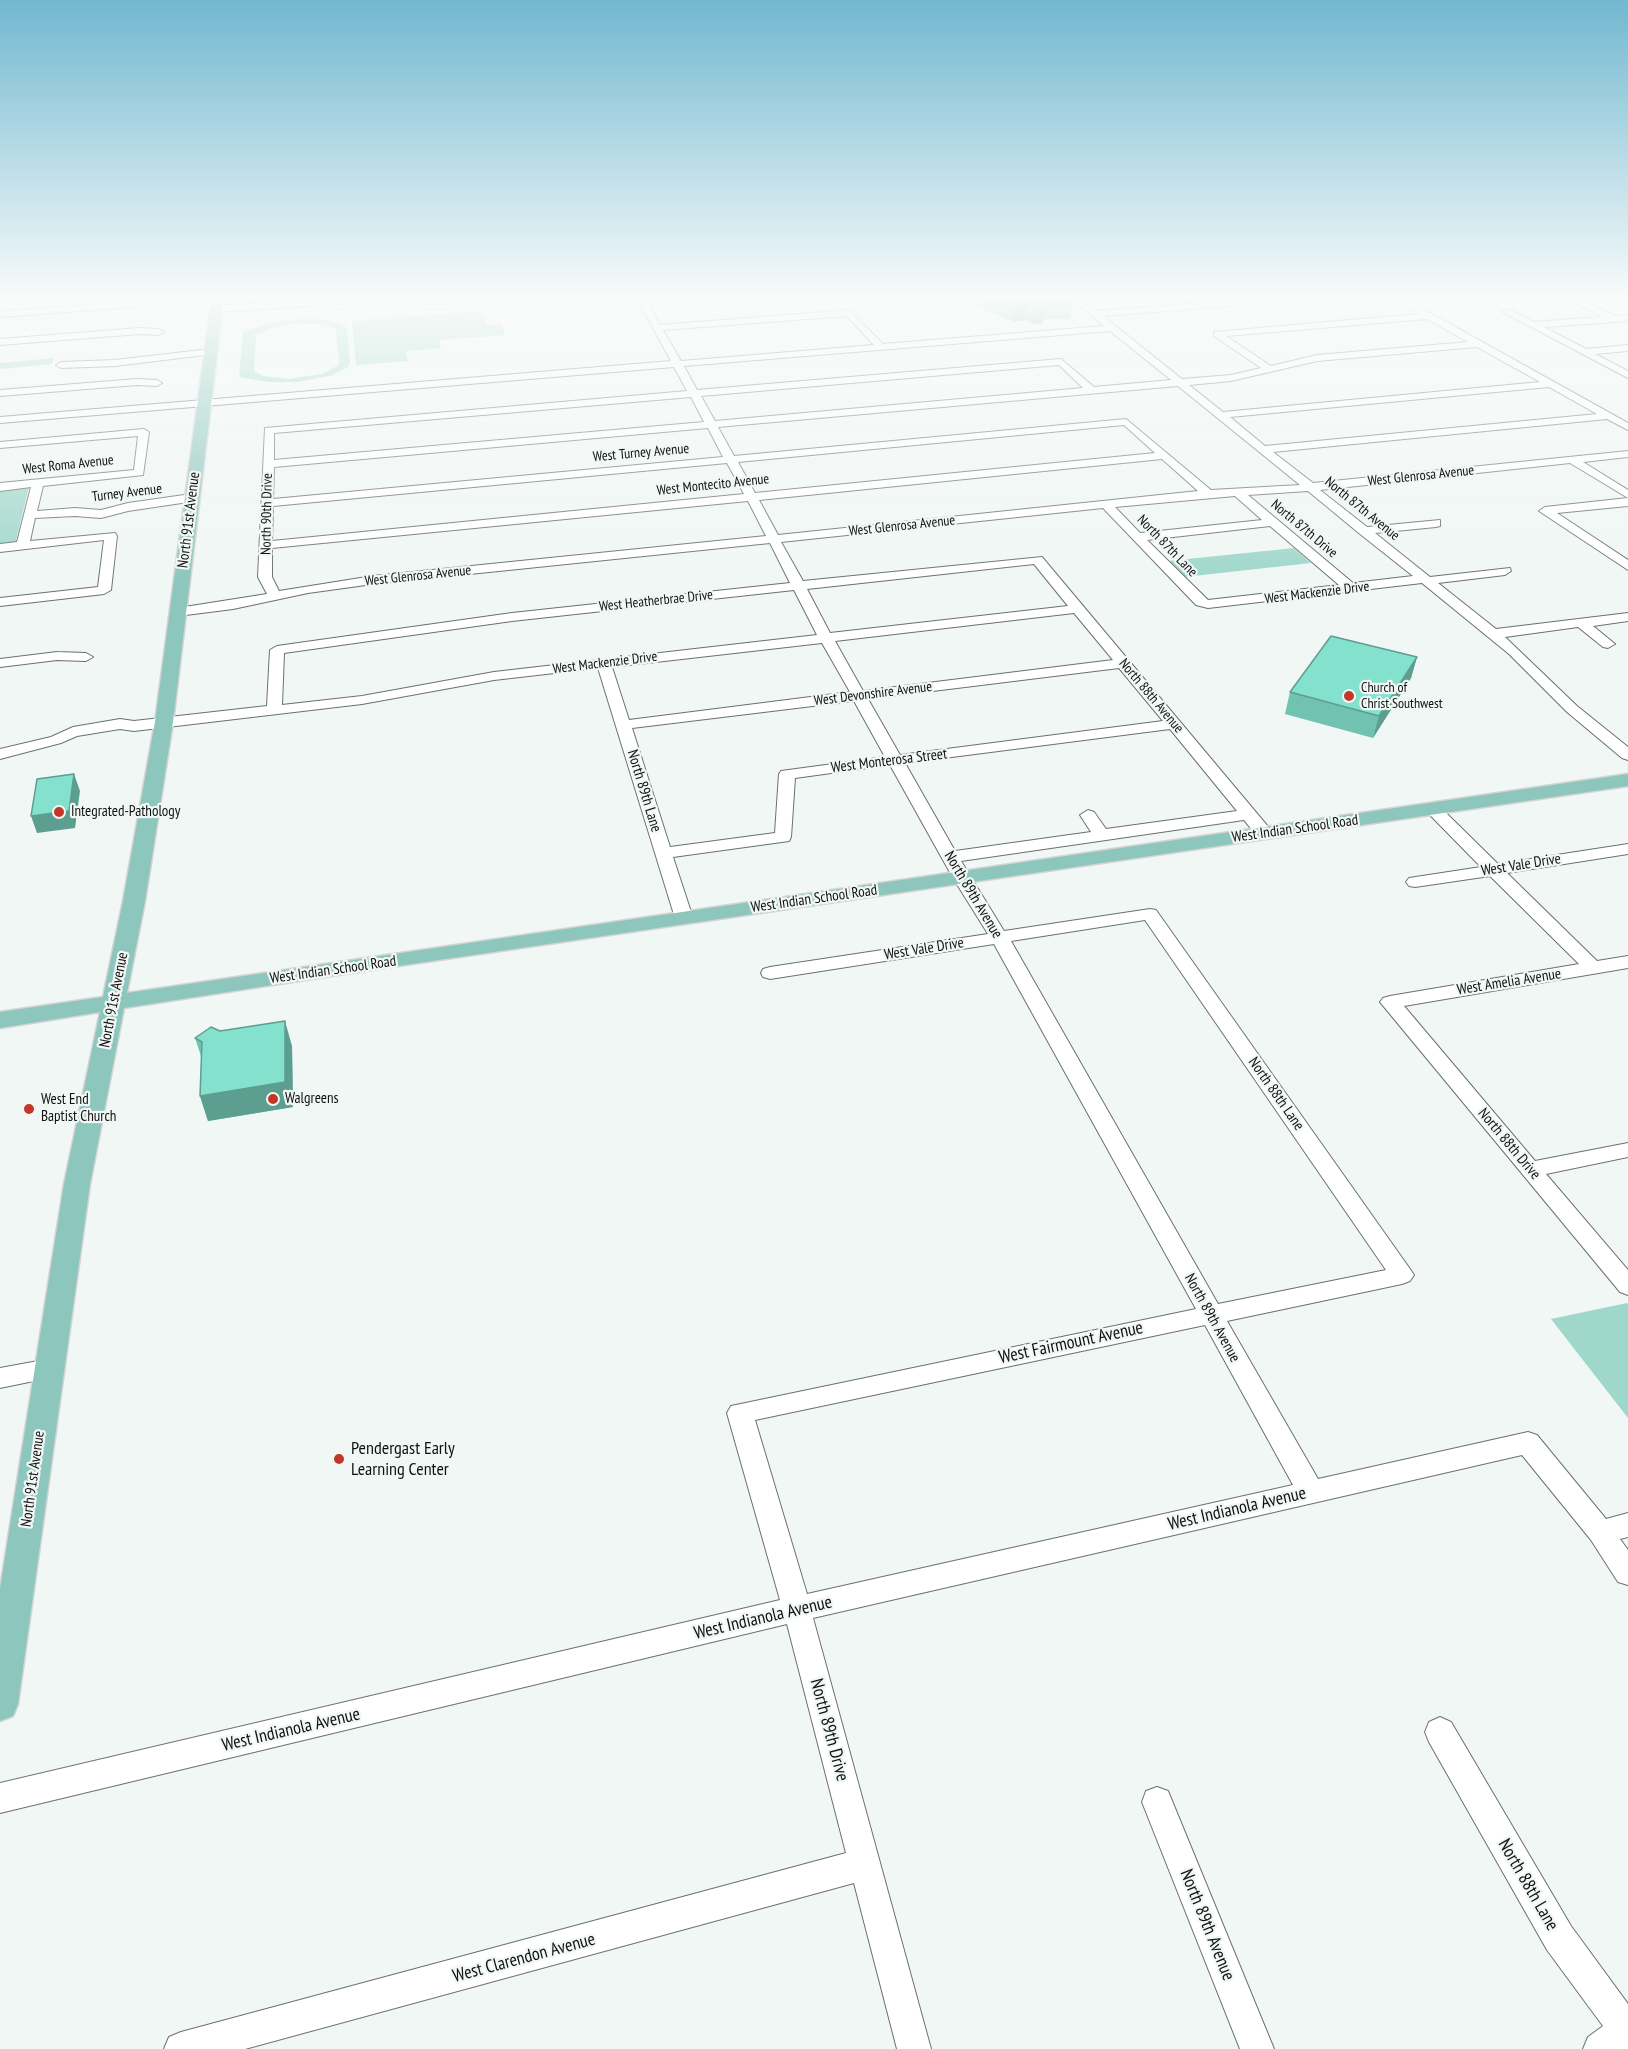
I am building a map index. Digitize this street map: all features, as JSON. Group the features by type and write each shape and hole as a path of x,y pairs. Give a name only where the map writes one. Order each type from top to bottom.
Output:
{"main road":[{"name":"North 91st Avenue","path":"0,1704 77,1184 134,901 164,722 204,391"},
{"name":"West Indian School Road","path":"0,1020 1628,780"}],"street":[{"path":"0,420 332,391"},
{"path":"694,393 722,391"},
{"path":"268,464 1096,391"},
{"name":"North 87th Avenue","path":"1190,391 1526,661 1572,709 1628,755"},
{"path":"1450,391 1455,394"},
{"path":"1222,415 1488,391"},
{"path":"1564,391 1628,427"},
{"name":"North 89th Avenue","path":"694,393 826,638 962,878 999,937 1311,1492"},
{"name":"North 90th Drive","path":"275,596 265,578 269,430 694,393"},
{"path":"1265,450 1609,416"},
{"name":"West Turney Avenue","path":"267,503 1126,422 1163,456"},
{"name":"West Roma Avenue","path":"0,446 144,432 139,474 0,487"},
{"name":"West Glenrosa Avenue","path":"178,612 233,605 362,582 1208,494 1312,487 1628,454"},
{"path":"1163,456 1208,494"},
{"name":"West Montecito Avenue","path":"266,544 1163,456"},
{"path":"1572,460 1628,495"},
{"path":"22,546 38,483"},
{"name":"North 87th Drive","path":"1237,492 1351,588"},
{"path":"83,509 104,500 191,498"},
{"name":"Turney Avenue","path":"30,514 83,509 100,514 139,505 191,498"},
{"path":"1628,502 1545,511 1628,566"},
{"name":"North 87th Lane","path":"1106,505 1201,602 1208,604"},
{"path":"1137,537 1273,522"},
{"path":"1364,531 1436,523"},
{"path":"0,548 111,536 104,590 0,602"},
{"name":"West Heatherbrae Drive","path":"274,710 277,650 512,617 1037,560"},
{"name":"North 88th Avenue","path":"1037,560 1264,833"},
{"name":"West Mackenzie Drive","path":"1208,604 1505,571"},
{"name":"West Mackenzie Drive","path":"0,754 56,740 121,731 134,726 362,700 494,676 1077,609"},
{"path":"1493,634 1628,617"},
{"path":"1581,623 1608,644"},
{"path":"0,663 57,656 86,657"},
{"name":"West Devonshire Avenue","path":"623,725 1123,663"},
{"name":"North 89th Lane","path":"604,664 684,918"},
{"name":"West Monterosa Street","path":"664,853 783,837 786,774 1174,724"},
{"path":"1433,809 1593,968"},
{"name":"West Indian School Road","path":"950,857 1248,814"},
{"path":"1088,815 1102,835"},
{"name":"West Vale Drive","path":"1415,882 1628,849"},
{"name":"West Vale Drive","path":"770,973 1150,914"},
{"name":"North 88th Lane","path":"1150,914 1402,1275"},
{"name":"West Amelia Avenue","path":"1390,1002 1628,962"},
{"name":"North 88th Drive","path":"1390,1002 1628,1286"},
{"path":"1531,1169 1628,1150"},
{"name":"West Fairmount Avenue","path":"740,1413 1210,1313 1402,1275"},
{"path":"0,1378 49,1370"},
{"name":"North 89th Drive","path":"740,1413 797,1609 914,2049"},
{"name":"West Indianola Avenue","path":"0,1798 797,1609 1528,1443 1600,1532"},
{"path":"1628,1525 1600,1532 1628,1573"},
{"name":"North 88th Lane","path":"1440,1732 1618,2036"},
{"name":"North 89th Avenue","path":"1157,1802 1257,2049"},
{"name":"West Clarendon Avenue","path":"181,2049 865,1864"}],"green space":[{"path":"29,487 15,544 0,546 0,489"},
{"path":"1294,548 1311,563 1184,577 1168,561"},
{"path":"1628,1304 1628,1418 1551,1319"}],"building":[{"name":"Church of Christ Southwest","path":"1331,636 1417,657 1379,716 1290,692"},
{"path":"74,774 69,811 31,816 37,779"},
{"path":"285,1021 285,1082 200,1096 202,1042 195,1038 211,1027 220,1031"}],"place":[{"name":"Church of Christ Southwest","path":"1349,696"},
{"name":"Integrated-Pathology","path":"59,812"},
{"name":"Walgreens","path":"273,1099"},
{"name":"West End Baptist Church","path":"29,1109"},
{"name":"Pendergast Early Learning Center","path":"339,1459"}]}
